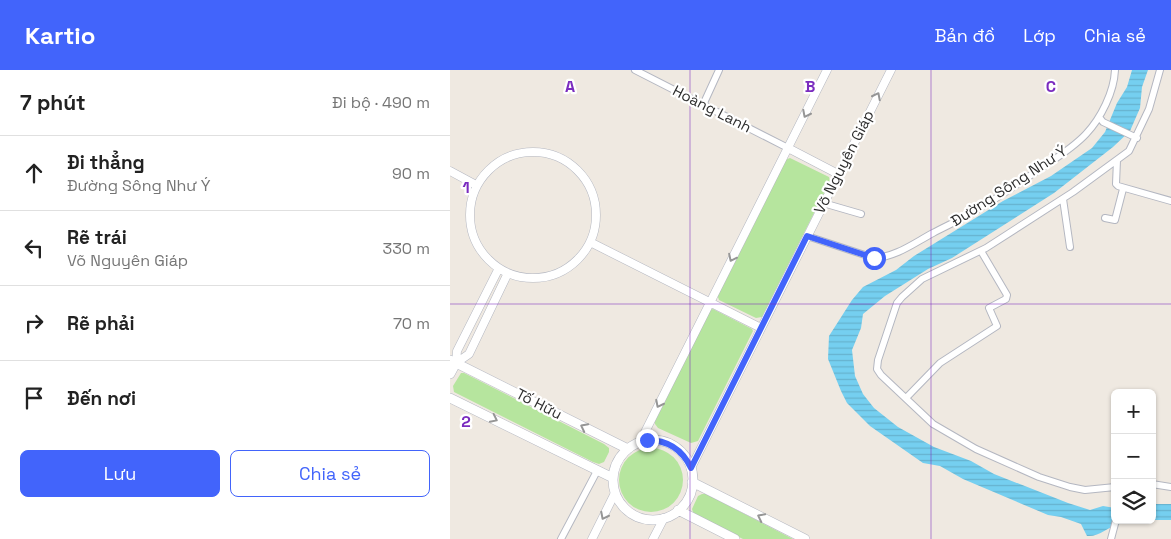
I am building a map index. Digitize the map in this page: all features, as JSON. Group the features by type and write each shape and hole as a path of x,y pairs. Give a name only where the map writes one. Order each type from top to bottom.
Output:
{"main road":[{"path":"450,374 453,361"},
{"name":"Tố Hữu","path":"453,361 628,449"},
{"path":"450,398 613,478"},
{"path":"655,440 671,444 683,454 691,468 692,482 687,500 678,510 664,518 649,519 635,515 623,506 616,494 613,478 619,459 628,449 640,442 655,440"},
{"path":"692,482 805,539"},
{"path":"678,510 736,539"}],"street":[{"name":"Hoàng Lanh","path":"635,70 788,148"},
{"path":"703,105 720,70"},
{"path":"640,442 827,70"},
{"name":"Võ Nguyên Giáp","path":"691,468 891,70"},
{"name":"Đường Sông Như Ý","path":"807,236 874,258 883,258 907,248 976,211 1061,155 1101,120 1114,83 1116,70"},
{"path":"1111,488 1090,491 1070,488 1010,465 976,449 938,427 881,375 877,364 897,303 902,297 929,275 981,251 1063,199 1129,151 1134,137 1149,109 1160,70"},
{"path":"1101,120 1134,137"},
{"path":"788,148 838,174"},
{"path":"538,152 561,158 581,174 593,195 596,219 590,242 576,262 555,274 532,278 508,273 499,268 482,252 471,231 470,207 476,185 483,174 492,166 513,154 538,152"},
{"path":"1117,160 1116,184 1123,189 1171,201"},
{"path":"450,171 476,185"},
{"path":"1105,218 1115,220 1123,189"},
{"path":"1063,199 1070,247"},
{"path":"823,203 861,214"},
{"path":"590,242 761,328"},
{"path":"906,398 940,363 998,325 989,308 1006,298 1008,294 981,251"},
{"path":"453,361 499,268"},
{"path":"453,361 469,354 508,273"},
{"path":"487,292 497,297"},
{"path":"470,326 480,332"},
{"path":"561,539 597,471"},
{"path":"1156,485 1171,487"},
{"path":"592,539 616,494"},
{"path":"653,539 664,518"},
{"path":"1111,539 1115,524"}],"green space":[{"path":"790,158 829,177 830,181 762,317 756,318 719,300 717,294 785,160"},
{"path":"713,309 753,331 698,441 691,443 658,428 654,417 710,310"},
{"path":"461,373 604,444 609,448 609,452 604,462 599,464 593,462 454,392 453,386"},
{"path":"645,448 657,448 674,457 681,468 683,480 681,492 674,503 657,512 645,512 633,507 624,498 619,486 619,474 624,462 633,453"},
{"path":"706,494 793,539 743,539 694,515 692,509 698,496"}],"water":[{"path":"1132,70 1148,70 1142,87 1140,108 1130,131 1113,147 1054,193 952,258 928,269 885,296 863,314 861,328 852,350 855,376 863,394 874,408 898,427 934,447 971,461 994,474 1068,503 1090,510 1103,506 1111,507 1111,524 1119,524 1096,535 1087,536 1081,524 1048,515 963,479 940,466 923,463 870,426 847,403 841,391 828,359 829,336 852,300 863,287 896,270 914,256 1003,201 1051,176 1092,148 1105,132 1117,103 1127,87"},
{"path":"1156,504 1171,504 1171,520 1156,520"}],"route":[{"path":"647,440 671,444 683,454 691,468 807,236 874,258"}]}
